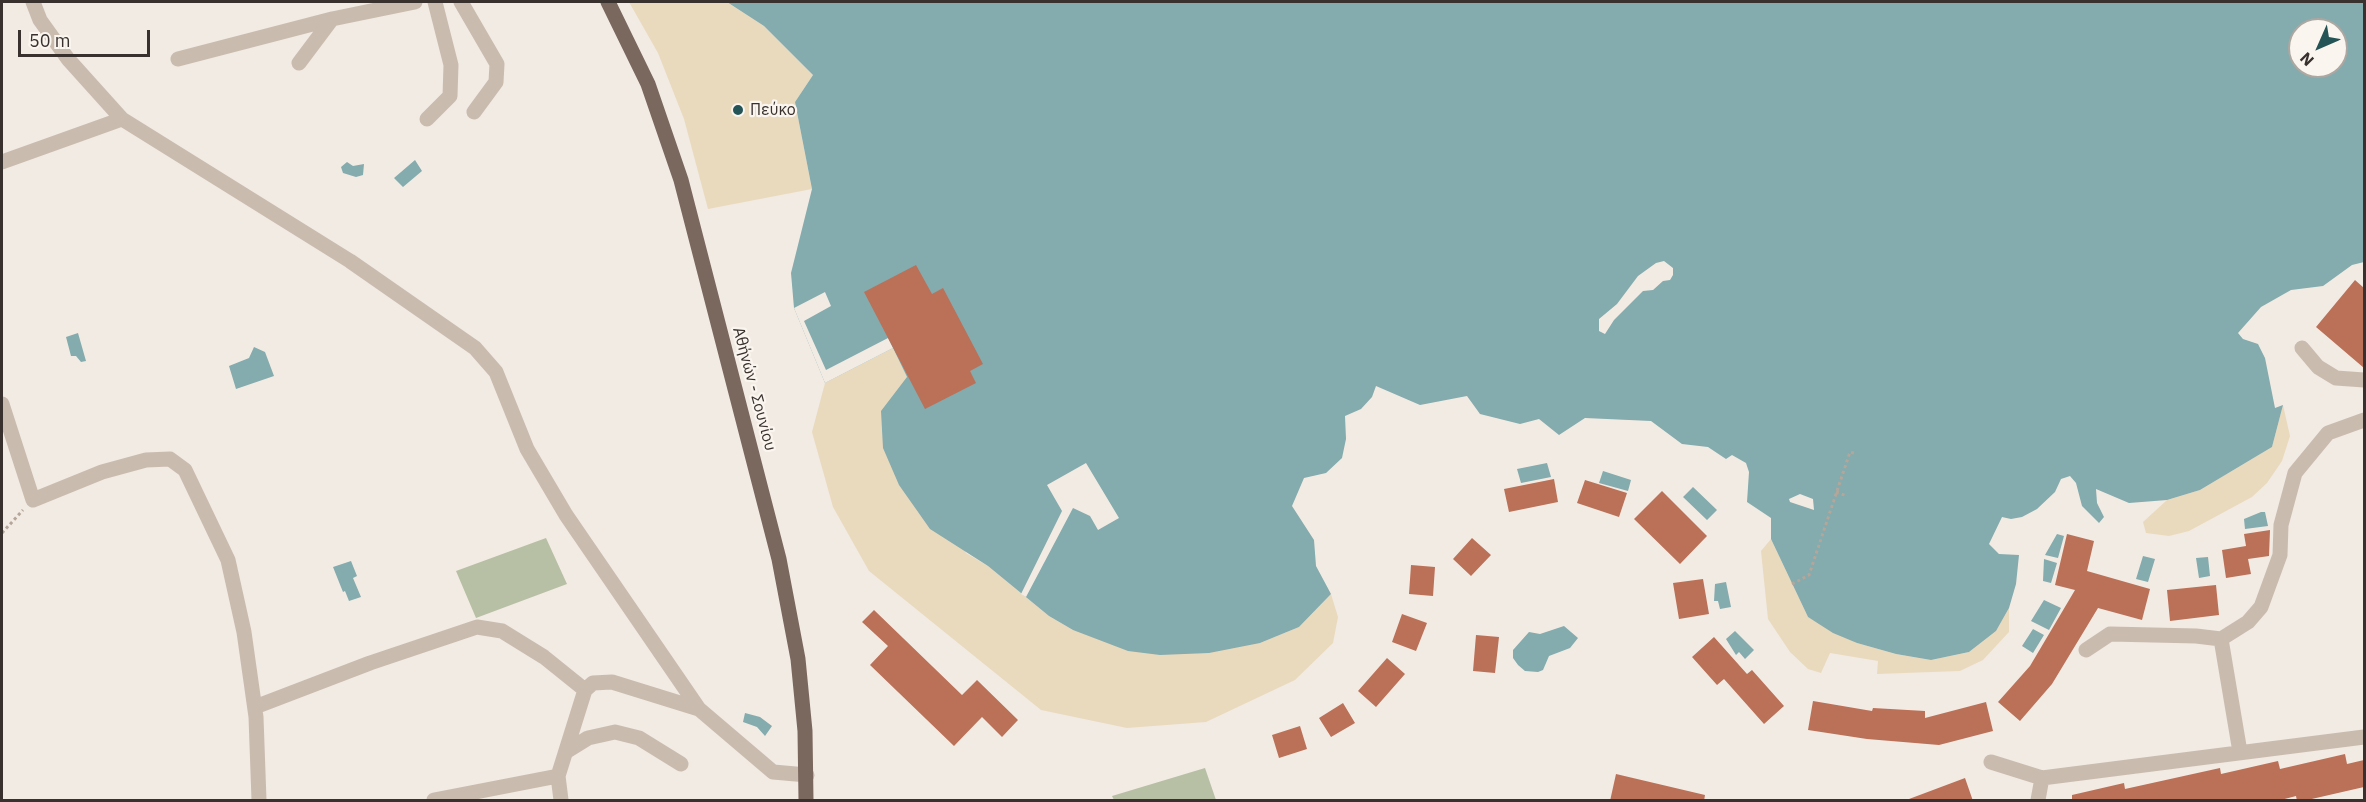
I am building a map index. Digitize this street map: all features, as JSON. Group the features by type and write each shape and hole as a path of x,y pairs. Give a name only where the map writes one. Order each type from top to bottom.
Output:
{"main road":[{"name":"Αθήνών - Σουνίου","path":"608,2 648,84 677,169 779,559 798,659 807,775 806,801"}],"street":[{"path":"33,2 40,20 68,59 122,119 351,261 475,348 496,372 527,449 566,515 699,709 773,772 807,775"},
{"path":"178,59 384,5 415,2"},
{"path":"427,119 450,96 451,65 435,2"},
{"path":"461,2 497,64 496,82 474,112"},
{"path":"299,63 332,19"},
{"path":"2,162 122,119"},
{"path":"2302,348 2318,367 2336,378 2364,380"},
{"path":"2,404 33,500 102,472 146,460 170,459 185,470 228,560 244,632 255,707 259,801"},
{"path":"2086,650 2110,634 2196,636 2222,639 2248,622 2264,599 2280,555 2281,525 2295,473 2328,433 2364,420"},
{"path":"255,707 420,645 477,627 502,631 544,657 585,690"},
{"path":"2222,639 2240,752"},
{"path":"561,801 558,776 585,690 593,683 612,682 699,709"},
{"path":"567,751 588,738 615,732 639,738 681,764"},
{"path":"1991,762 2042,778 2364,737"},
{"path":"434,801 558,776"},
{"path":"2038,801 2042,778"}],"path":[{"path":"1792,584 1809,575 1850,452 1857,454"},
{"path":"1836,492 1847,496"},
{"path":"2,532 33,500"}],"green space":[{"path":"546,538 567,584 476,618 456,571"},
{"path":"1205,768 1216,800 1114,800 1112,796"}],"sand":[{"name":"Πεύκο","path":"629,2 727,2 764,26 813,75 795,102 812,189 708,209 684,119 658,53"},
{"path":"893,348 907,377 966,553 988,566 1049,616 1073,630 1260,643 1299,627 1331,594 1338,617 1333,643 1295,680 1206,722 1127,728 1041,710 869,571 833,507 812,432 825,383"},
{"path":"2283,405 2290,436 2282,461 2267,483 2252,497 2189,531 2169,536 2146,533 2143,522 2167,500 2200,490 2272,447"},
{"path":"1771,539 1808,617 1857,643 1896,654 1931,660 1969,652 1996,631 2009,608 2009,632 1983,660 1960,671 1877,674 1878,661 1830,653 1821,673 1808,669 1790,652 1768,619 1761,551"}],"water":[{"path":"727,2 2364,2 2364,262 2352,265 2323,286 2291,290 2261,307 2238,333 2243,339 2258,344 2265,358 2275,408 2283,405 2272,447 2200,490 2167,500 2129,503 2096,489 2097,503 2104,517 2099,523 2082,506 2076,483 2070,476 2061,479 2055,492 2037,509 2022,517 2011,519 2002,517 1989,544 1999,554 2019,555 2016,584 2009,608 1996,631 1969,652 1931,660 1896,654 1857,643 1833,633 1808,617 1771,539 1771,518 1747,502 1749,472 1746,463 1732,455 1726,459 1708,447 1682,444 1651,421 1585,418 1559,435 1539,419 1520,424 1480,414 1467,396 1420,405 1376,386 1372,397 1361,409 1345,416 1346,439 1342,458 1326,473 1304,478 1292,506 1314,540 1316,566 1331,594 1299,627 1260,643 1209,653 1160,655 1128,651 1073,630 1049,616 988,566 930,529 899,485 883,448 881,411 907,377 893,348 825,383 794,308 791,273 812,189 795,102 813,75 764,26","holes":["1664,261 1673,268 1670,280 1663,281 1653,290 1643,291 1614,320 1605,334 1599,331 1599,319 1617,304 1638,276 1656,263","1800,494 1813,499 1814,510 1790,502 1789,499"]},
{"path":"415,160 422,171 403,187 394,178"},
{"path":"347,162 353,166 364,164 363,175 356,177 343,173 341,167"},
{"path":"78,333 86,361 81,362 76,356 71,356 66,337"},
{"path":"254,347 265,352 274,376 236,389 229,366 249,358"},
{"path":"1547,463 1551,477 1521,483 1517,469"},
{"path":"1603,471 1631,480 1628,491 1599,483"},
{"path":"1693,487 1717,510 1707,520 1683,497"},
{"path":"2265,512 2268,526 2245,529 2244,519"},
{"path":"2057,534 2064,536 2058,558 2045,555"},
{"path":"2143,556 2155,559 2148,582 2136,579"},
{"path":"2208,557 2210,576 2199,578 2196,558"},
{"path":"2044,559 2057,563 2051,583 2043,581"},
{"path":"351,561 357,576 353,578 361,597 349,601 333,567"},
{"path":"1726,582 1731,607 1720,609 1718,601 1714,601 1715,584"},
{"path":"2044,600 2061,608 2049,630 2031,621"},
{"path":"1564,626 1578,638 1570,648 1549,656 1543,670 1538,672 1525,671 1518,665 1513,658 1513,650 1529,632 1540,634"},
{"path":"2033,629 2044,635 2033,653 2022,646"},
{"path":"1735,631 1754,650 1745,659 1739,652 1736,655 1726,639"},
{"path":"745,713 760,717 772,726 765,736 757,727 743,722"}],"pier":[{"path":"825,292 831,306 804,321 826,370 888,338 893,348 825,383 794,308"},
{"path":"1086,463 1119,518 1098,530 1090,516 1073,508 1026,597 1021,594 1062,511 1047,485"}],"building":[{"path":"916,265 932,294 943,288 983,364 970,371 976,383 925,409 864,292"},
{"path":"2355,280 2364,288 2364,368 2316,327"},
{"path":"1554,479 1558,502 1509,512 1504,489"},
{"path":"1585,480 1627,493 1619,517 1577,503"},
{"path":"1662,491 1707,536 1680,564 1634,519"},
{"path":"2270,530 2269,556 2248,559 2251,574 2226,578 2222,550 2246,546 2244,534"},
{"path":"2067,534 2094,541 2087,571 2150,589 2142,620 2098,608 2052,684 2020,721 1998,702 2030,666 2075,590 2055,585"},
{"path":"1472,538 1491,555 1471,576 1453,559"},
{"path":"1411,565 1435,567 1433,596 1409,594"},
{"path":"1703,579 1709,614 1679,619 1673,583"},
{"path":"2216,585 2219,615 2170,621 2167,590"},
{"path":"874,610 962,695 977,680 1018,720 1002,737 982,717 954,746 870,665 888,646 862,622"},
{"path":"1402,614 1427,623 1416,651 1392,642"},
{"path":"1476,635 1499,637 1495,673 1473,671"},
{"path":"1714,637 1747,674 1752,670 1784,706 1764,724 1724,679 1717,685 1692,657"},
{"path":"1387,658 1405,674 1376,707 1358,691"},
{"path":"1813,701 1872,711 1873,708 1925,711 1925,718 1986,702 1993,731 1939,745 1867,739 1808,730"},
{"path":"1343,703 1355,723 1331,737 1319,718"},
{"path":"1300,726 1307,749 1279,758 1272,735"},
{"path":"2345,754 2347,764 2364,760 2364,787 2303,801 2297,801 2296,796 2277,801 2072,801 2072,795 2124,783 2125,789 2220,768 2221,774 2278,761 2280,769"},
{"path":"1616,774 1705,795 1704,801 1610,801"},
{"path":"1965,778 1973,801 1910,801 1909,799"}],"place":[{"name":"Πεύκο","path":"738,110"}]}
